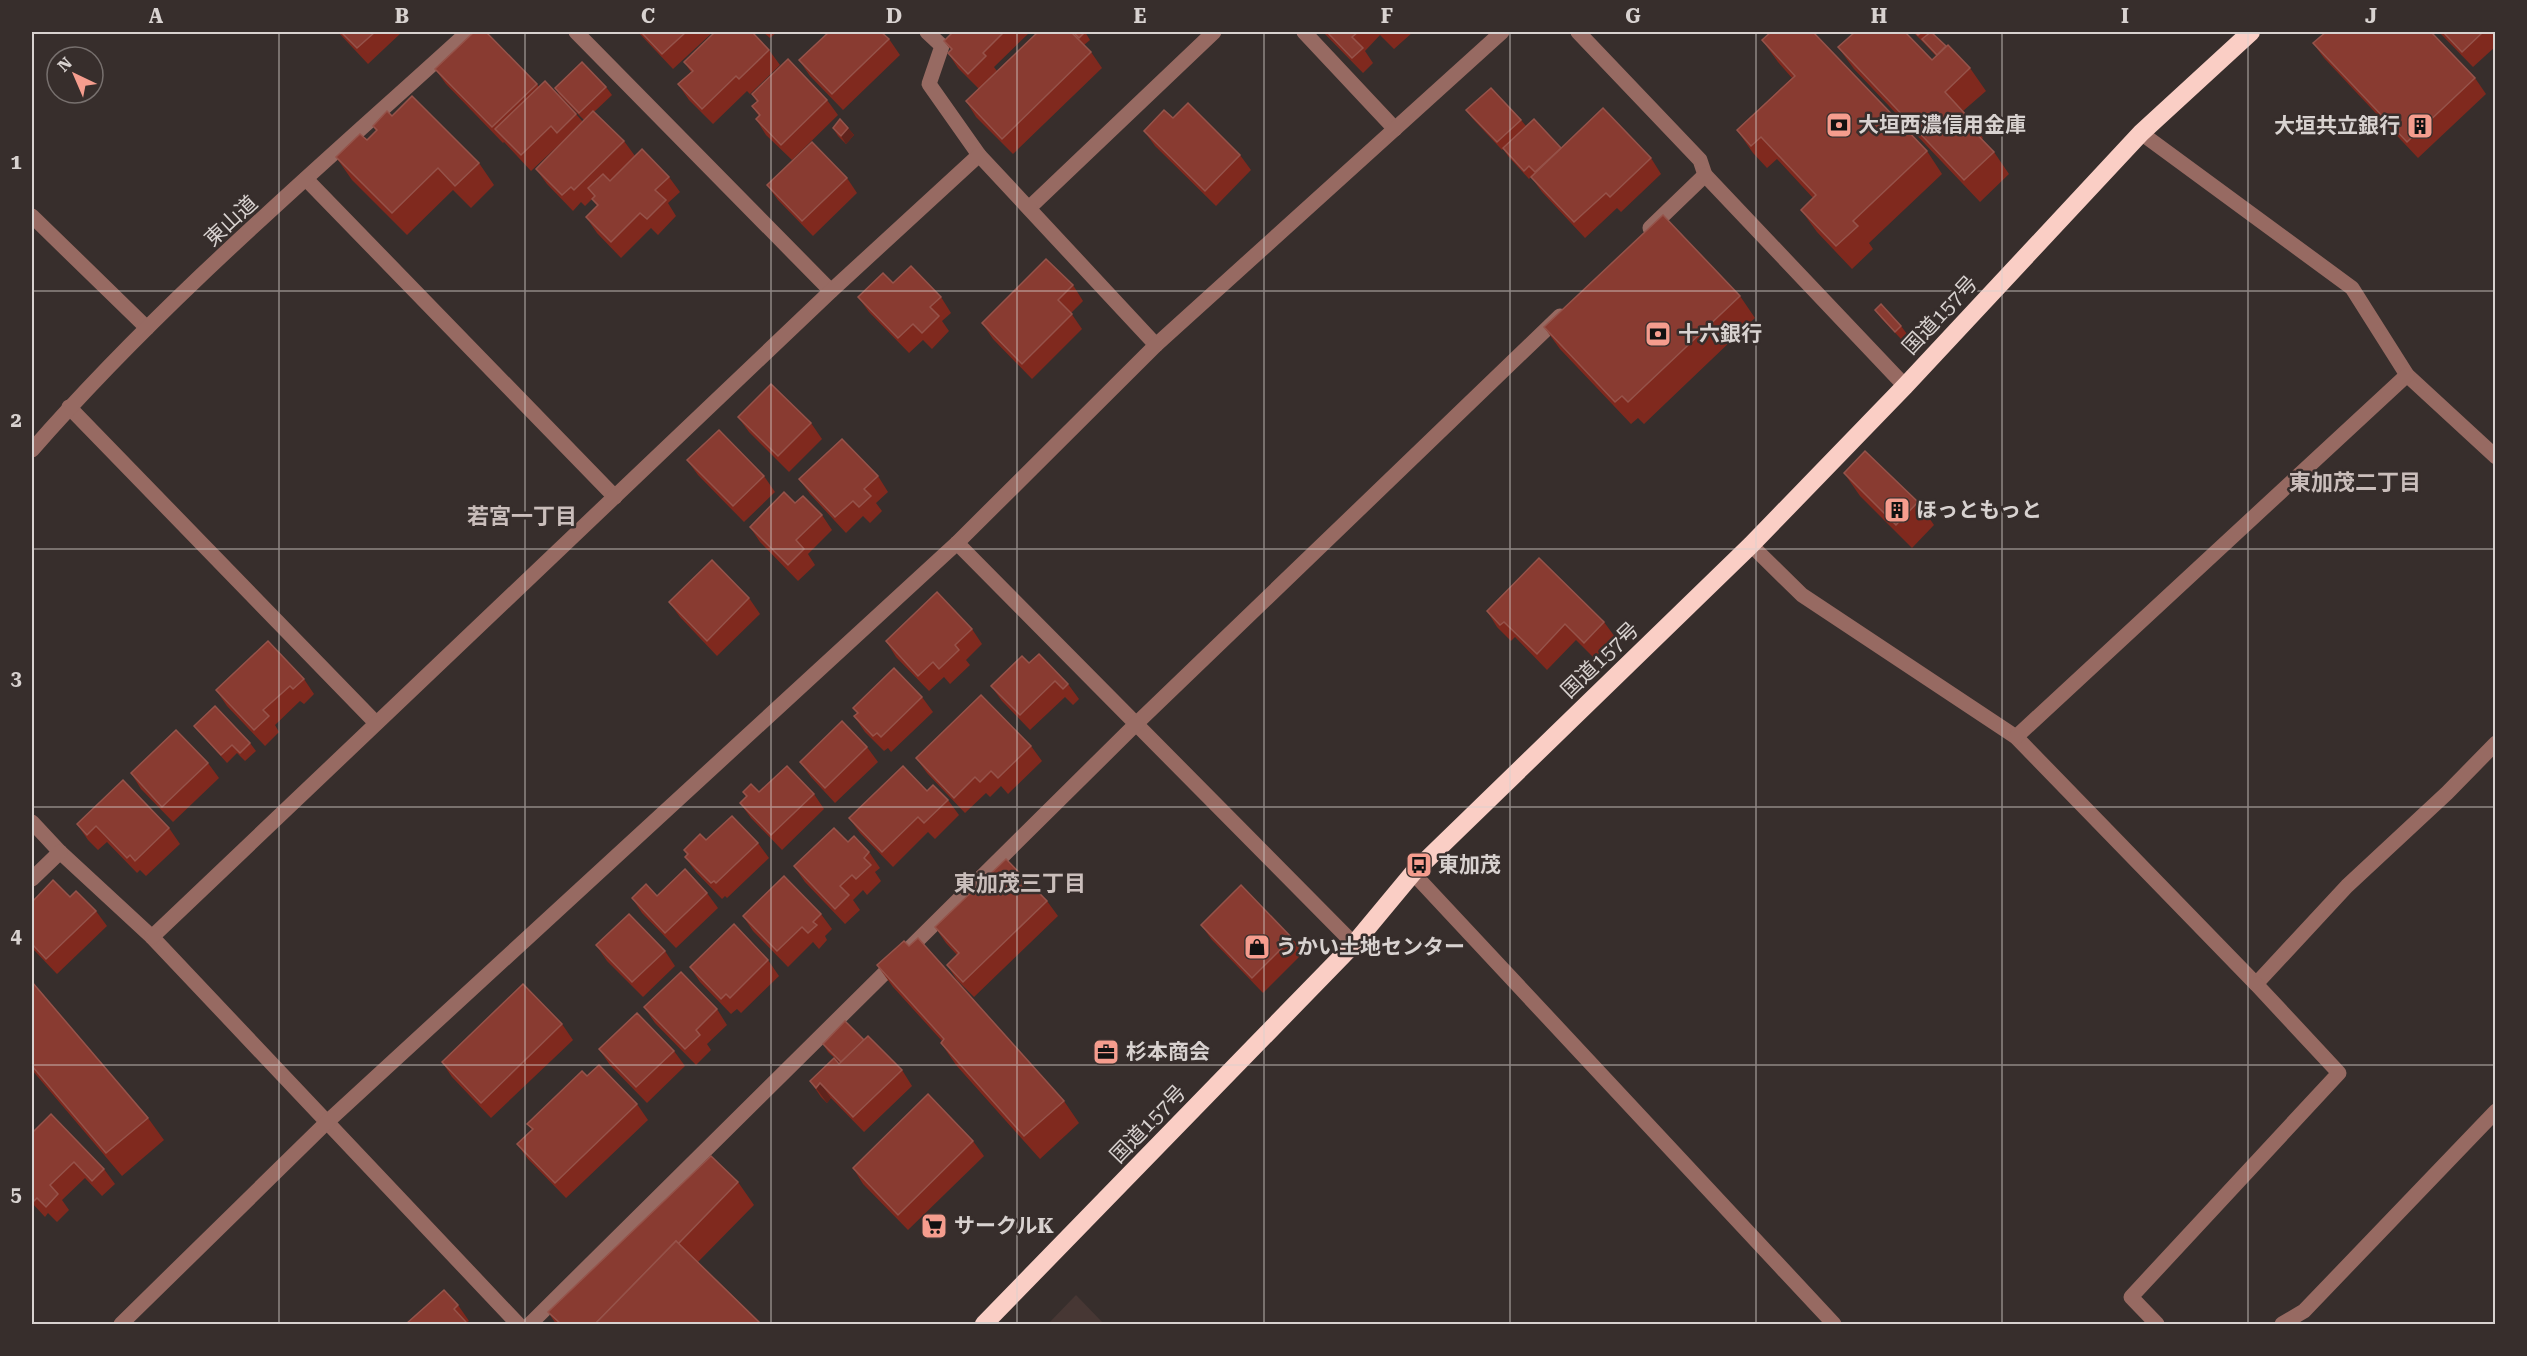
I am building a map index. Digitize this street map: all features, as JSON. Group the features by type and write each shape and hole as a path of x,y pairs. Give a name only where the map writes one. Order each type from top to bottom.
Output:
{"highway":[{"name":"国道157号","path":"984,1324 1354,944 1413,873 1751,545 1905,386 2140,133 2251,32"}],"street":[{"name":"東山道","path":"32,450 69,407 147,328 468,32"},
{"path":"576,32 831,291"},
{"path":"927,32 942,46 929,84 979,155 1156,345"},
{"path":"1029,208 1214,32"},
{"path":"1304,32 1395,129"},
{"path":"121,1324 326,1123 957,543 1156,345 1502,32"},
{"path":"1578,32 1700,160 1705,175 1905,386"},
{"path":"2140,133 2352,288 2407,375 2496,457"},
{"path":"152,937 831,291 979,155"},
{"path":"1636,242 1705,175"},
{"path":"306,179 615,497"},
{"path":"32,216 147,328"},
{"path":"530,1324 1137,723 1568,308"},
{"path":"2016,737 2407,375"},
{"path":"69,407 376,723"},
{"path":"957,543 1354,944"},
{"path":"1751,545 1802,595 2016,737 2256,984 2339,1073 2131,1297 2157,1324"},
{"path":"2256,984 2347,886 2447,793 2496,743"},
{"path":"32,822 60,852 152,937 518,1324"},
{"path":"32,879 60,852"},
{"path":"1413,873 1834,1324"},
{"path":"2282,1324 2304,1311 2496,1111"}],"shaded area":[{"path":"1076,1295 1104,1324 1048,1324"}],"building":[{"path":"341,32 375,32 357,48"},
{"path":"474,32 486,32 537,84 492,127 435,69"},
{"path":"641,32 686,32 662,54"},
{"path":"715,32 752,32 769,50 739,79 736,76 702,109 678,84 693,71 684,62"},
{"path":"829,32 881,32 889,39 832,94 799,60"},
{"path":"953,32 1004,32 983,53 986,56 968,74 948,53 952,49 944,41"},
{"path":"1038,32 1071,32 1091,52 1002,139 966,101"},
{"path":"1073,32 1085,32 1079,38"},
{"path":"1327,32 1358,32 1352,37 1363,48 1352,58"},
{"name":"大垣西濃信用金庫","path":"1771,32 1813,32 1927,151 1853,221 1858,226 1836,246 1801,210 1816,195 1761,137 1751,146 1737,130 1795,76 1762,40"},
{"path":"1855,32 1905,32 1932,60 1948,45 1970,68 1945,92 1967,116 1963,120 1994,152 1964,180 1838,47"},
{"path":"1931,32 1946,46 1937,55 1922,39"},
{"name":"大垣共立銀行","path":"2326,32 2431,32 2475,78 2407,142 2313,43"},
{"path":"2443,32 2483,32 2462,52"},
{"path":"788,59 827,100 781,145 756,119 760,115 752,106 758,101 752,94"},
{"path":"582,62 606,87 579,113 555,88"},
{"path":"545,81 576,114 557,133 551,126 521,155 495,129"},
{"path":"1491,88 1521,120 1497,142 1466,110"},
{"path":"412,96 479,163 455,186 438,168 392,213 336,157 360,134 367,140 377,130 373,126 387,111 392,116"},
{"path":"1188,103 1240,155 1205,191 1144,131 1164,110 1173,118"},
{"path":"1603,108 1651,158 1610,197 1606,193 1574,222 1531,177"},
{"path":"593,111 624,141 574,190 571,187 562,195 536,169"},
{"path":"840,119 848,128 841,136 833,128"},
{"path":"1534,119 1561,148 1535,172 1529,166 1524,171 1503,148"},
{"path":"812,142 847,178 802,221 767,185"},
{"path":"642,149 669,177 655,190 666,200 647,219 640,213 611,242 586,217 598,205 592,199 595,196 588,188 603,174 610,181"},
{"name":"十六銀行","path":"1663,215 1740,296 1628,402 1622,396 1615,402 1544,327"},
{"path":"1046,259 1073,285 1058,300 1072,314 1022,364 982,323"},
{"path":"911,266 941,297 930,307 939,316 922,333 913,324 898,338 858,297 883,273 893,283"},
{"path":"1881,304 1901,326 1895,332 1875,310"},
{"path":"771,384 811,423 778,456 738,417"},
{"path":"719,430 764,476 733,506 687,460"},
{"path":"842,439 878,476 864,489 871,496 859,507 853,501 835,517 799,479"},
{"path":"1865,451 1918,502 1896,525 1844,473"},
{"path":"784,492 795,503 803,496 822,515 796,540 804,549 788,565 750,527"},
{"path":"1539,558 1604,622 1584,643 1565,624 1537,654 1504,622 1500,625 1487,611"},
{"path":"712,560 749,598 707,641 669,602"},
{"path":"937,592 972,629 955,645 959,650 939,669 933,662 918,676 886,641"},
{"path":"268,641 304,679 293,689 290,686 263,710 269,716 254,730 216,690"},
{"path":"1039,654 1068,684 1063,689 1055,681 1020,715 991,686 1022,656 1029,663"},
{"path":"894,668 922,697 881,737 877,733 873,736 854,716 858,713 853,708"},
{"path":"981,695 1031,746 998,778 991,771 980,782 975,777 954,798 916,758"},
{"path":"215,706 250,743 240,753 232,745 221,755 194,726"},
{"path":"842,721 867,747 825,788 800,762"},
{"path":"176,730 208,763 162,807 131,773"},
{"path":"787,766 814,794 771,835 740,803 747,796 743,792 751,784 759,792"},
{"path":"903,766 927,791 933,785 948,800 924,823 918,817 882,852 849,818"},
{"path":"123,780 169,828 135,861 130,855 127,858 96,826 87,835 77,824"},
{"path":"732,816 758,843 716,883 714,881 711,883 685,857 688,854 684,850 700,834 706,840"},
{"path":"834,828 848,842 854,836 869,852 864,858 871,865 856,879 852,875 840,886 849,895 835,909 794,866"},
{"path":"1006,859 1047,901 963,982 947,965 959,953 935,927"},
{"path":"685,869 707,893 665,933 632,898 646,884 657,896"},
{"path":"784,876 821,914 813,922 817,925 808,933 802,927 777,951 743,916"},
{"path":"53,880 70,897 76,891 96,911 46,959 32,944 32,902"},
{"name":"うかい土地センター","path":"1241,885 1292,938 1252,978 1201,925"},
{"path":"629,914 665,951 632,982 596,945"},
{"path":"734,924 768,960 730,998 726,994 721,999 690,967"},
{"path":"918,938 1064,1101 1024,1136 941,1043 944,1039 877,965 904,941 909,946"},
{"path":"681,972 717,1009 696,1030 700,1035 685,1049 644,1007"},
{"path":"32,982 148,1118 106,1153 32,1066"},
{"path":"523,984 562,1024 481,1103 442,1062"},
{"path":"637,1013 674,1051 636,1087 599,1049"},
{"path":"845,1021 864,1040 841,1062 823,1044"},
{"path":"868,1036 902,1070 853,1117 820,1083 816,1088 810,1081 834,1058 839,1064"},
{"path":"599,1065 637,1104 555,1183 517,1144 533,1129 527,1124 582,1071 587,1076"},
{"path":"928,1094 973,1141 898,1215 853,1168"},
{"path":"51,1114 104,1169 92,1181 74,1162 50,1185 58,1194 46,1207 37,1198 34,1201 32,1199 32,1133"},
{"path":"711,1156 738,1182 678,1244 676,1241 595,1324 561,1324 548,1312"},
{"path":"676,1241 761,1324 595,1324"},
{"path":"444,1290 458,1305 454,1309 466,1322 463,1324 406,1324"}],"place":[{"name":"大垣西濃信用金庫","path":"1839,125"},
{"name":"大垣共立銀行","path":"2420,126"},
{"name":"十六銀行","path":"1658,334"},
{"name":"ほっともっと","path":"1897,510"},
{"name":"東加茂","path":"1419,865"},
{"name":"うかい土地センター","path":"1257,947"},
{"name":"杉本商会","path":"1106,1052"},
{"name":"サークルK","path":"934,1226"}],"district":[{"name":"東加茂二丁目","path":"2355,482"},
{"name":"若宮一丁目","path":"522,516"},
{"name":"東加茂三丁目","path":"1020,883"}]}
